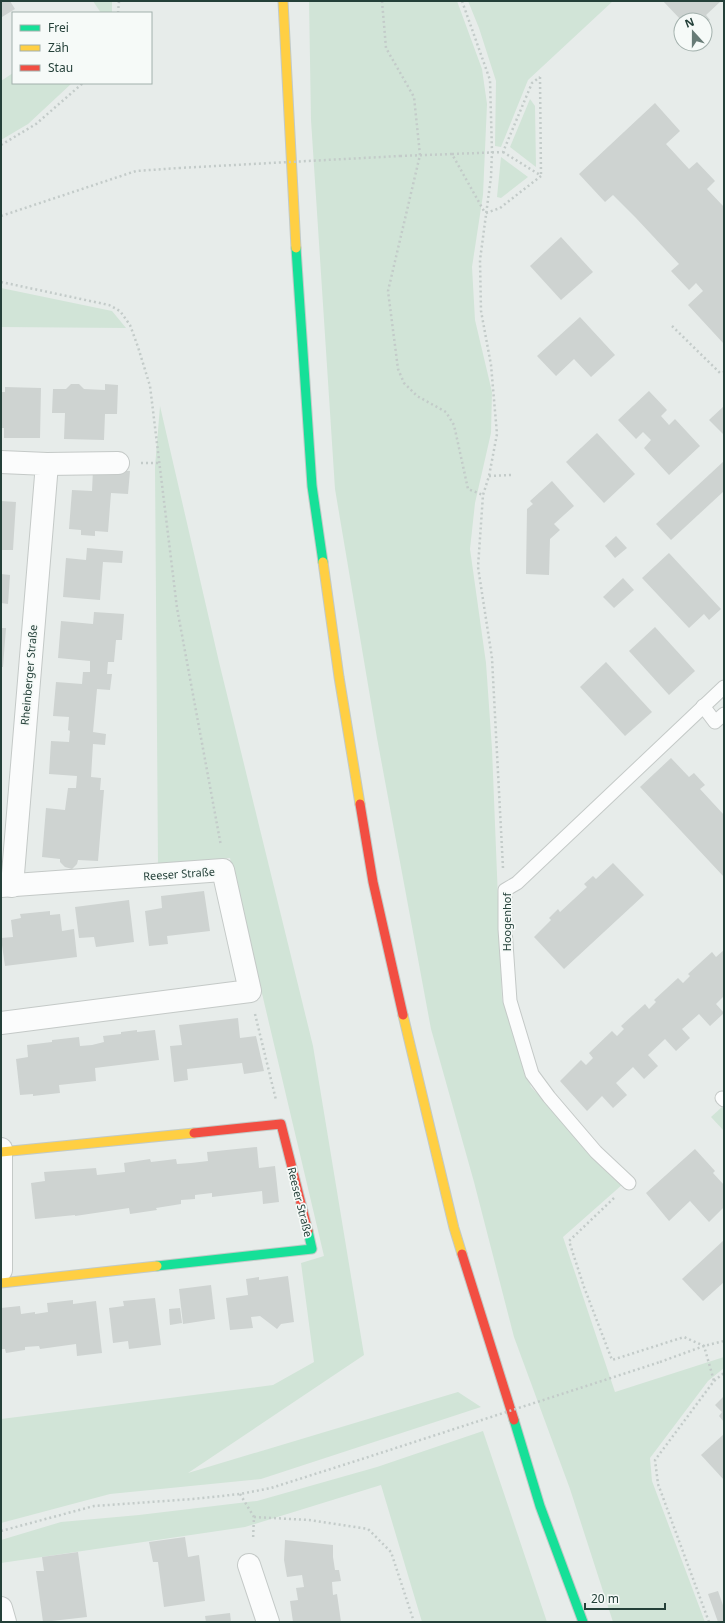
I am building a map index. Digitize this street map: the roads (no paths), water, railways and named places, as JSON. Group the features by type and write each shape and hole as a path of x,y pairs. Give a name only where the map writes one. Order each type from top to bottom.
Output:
{"main road":[{"path":"283,1 299,312 312,486 339,677 373,882 454,1228 540,1506 583,1622"},
{"name":"Reeser Straße","path":"1,1150 281,1124 312,1249 1,1283"}],"street":[{"path":"1,462 47,464 118,463"},
{"name":"Rheinberger Straße","path":"6,886 47,464"},
{"name":"Reeser Straße","path":"1,1023 250,991 223,870 6,886"},
{"path":"1,1150 1,1270"},
{"path":"249,1565 268,1622"},
{"path":"1,1608 5,1622"}],"lane":[{"name":"Hoogenhof","path":"629,1184 596,1152 549,1097 532,1074 510,1000 505,929 505,890 517,883 724,687"},
{"path":"703,706 715,722 724,714"}]}
